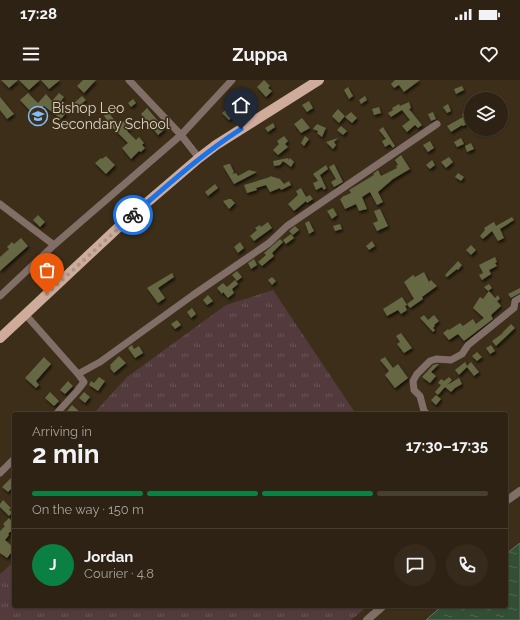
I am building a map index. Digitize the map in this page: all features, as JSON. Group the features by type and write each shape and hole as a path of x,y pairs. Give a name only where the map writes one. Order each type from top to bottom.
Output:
{"main road":[{"path":"0,338 123,223 199,158 216,145 319,80"}],"street":[{"path":"129,80 181,135 199,158"},
{"path":"0,296 54,245 181,135 232,80"},
{"path":"78,374 100,362 193,295 269,243 287,226 437,124"},
{"path":"0,204 54,245"},
{"path":"425,412 420,396 414,390 413,381 417,374 430,361 436,359 451,360 462,354 468,345 514,308 515,302 520,298"},
{"path":"25,314 84,382 58,412"},
{"path":"0,473 12,461"},
{"path":"508,500 520,491"},
{"path":"367,620 381,608"}],"green space":[{"path":"273,290 355,412 95,412 127,377 226,305"},
{"path":"12,562 12,608 366,608 351,620 0,620 0,574"}],"water":[{"path":"520,543 520,620 426,620 440,608 508,608 508,552"}],"building":[{"path":"1,80 18,80 9,88"},
{"path":"19,80 40,80 29,90"},
{"path":"41,80 60,80 49,89"},
{"path":"83,80 96,80 84,93 77,86"},
{"path":"264,80 270,86 268,88 272,91 266,97 257,87"},
{"path":"395,80 420,80 404,92 399,85 394,88 391,84"},
{"path":"462,86 464,90 456,94 454,89"},
{"path":"348,87 353,96 349,99 344,90"},
{"path":"28,93 38,103 46,94 52,101 59,93 64,97 57,106 66,113 61,119 44,106 34,115 20,100"},
{"path":"82,96 86,100 78,107 74,103"},
{"path":"365,96 367,100 361,104 359,100"},
{"path":"0,97 14,114 7,119 0,110"},
{"path":"251,98 255,102 248,109 244,105"},
{"path":"133,99 136,103 131,107 128,103"},
{"path":"237,101 245,108 235,119 233,117 229,120 222,113"},
{"path":"309,101 313,108 307,112 302,105"},
{"path":"409,102 411,108 409,109 422,125 418,128 415,125 407,132 402,126 410,120 402,110 391,117 388,113 393,110 392,108 399,104 400,106"},
{"path":"448,104 451,111 447,113 443,107"},
{"path":"379,107 381,113 374,115 372,109"},
{"path":"147,108 165,129 158,135 141,114"},
{"path":"338,109 345,116 339,123 332,116"},
{"path":"108,112 117,123 121,120 123,122 125,120 131,127 127,131 136,140 139,137 144,143 142,145 145,148 141,152 139,151 131,159 122,148 128,143 113,128 104,116"},
{"path":"351,112 357,118 352,123 345,117"},
{"path":"433,112 436,119 431,121 428,114"},
{"path":"464,113 464,126 462,125 451,132 447,126 463,117 462,114"},
{"path":"302,118 310,128 301,133 294,124"},
{"path":"273,123 275,127 268,132 265,128"},
{"path":"317,124 326,128 322,137 317,133 318,131 313,129"},
{"path":"341,126 347,131 343,135 337,130"},
{"path":"383,127 395,146 393,148 390,144 385,147 382,141 386,139 379,130"},
{"path":"284,136 288,141 285,144 288,147 278,155 273,150 279,144 277,141"},
{"path":"305,136 309,139 304,146 301,143"},
{"path":"338,138 334,142 336,145 333,149 326,142"},
{"path":"461,138 464,144 457,147 454,142"},
{"path":"430,141 434,148 428,152 423,145"},
{"path":"471,143 474,149 467,152 465,146"},
{"path":"401,155 410,169 393,179 378,192 383,202 377,205 370,192 362,197 367,209 359,211 356,204 345,209 340,199 351,193 349,190 374,175 373,174 378,170 381,176 397,168 396,166 398,165 395,160"},
{"path":"106,156 115,165 106,174 95,163"},
{"path":"449,157 453,162 446,168 441,162"},
{"path":"288,158 294,162 291,167 283,161 280,165 274,166 273,161"},
{"path":"432,160 435,165 430,169 426,165"},
{"path":"230,164 234,172 232,174 236,173 238,176 249,170 257,172 234,184 223,166"},
{"path":"334,164 343,182 334,187 331,182 336,179 329,167"},
{"path":"326,165 328,169 320,175 326,188 324,190 322,187 316,190 313,183 318,181 313,174"},
{"path":"458,173 464,177 461,181 455,177"},
{"path":"270,176 280,179 284,184 289,181 291,185 281,190 280,188 270,192 266,185 247,193 244,185"},
{"path":"215,184 218,188 208,196 205,192"},
{"path":"301,188 306,197 310,195 313,199 307,203 306,201 294,211 288,204 298,195 296,191"},
{"path":"229,199 235,203 229,209 223,201"},
{"path":"333,208 337,215 332,219 327,211"},
{"path":"380,209 388,226 377,231 373,223 378,221 374,211"},
{"path":"38,215 45,222 40,227 33,220"},
{"path":"512,217 514,220 500,229 504,238 498,241 492,231 483,239 480,236 485,230 484,228 492,223 494,222 496,226"},
{"path":"309,221 314,231 309,234 305,223"},
{"path":"268,222 272,228 254,241 250,236 257,230 255,228 260,225 261,227"},
{"path":"340,224 342,229 335,231 333,226"},
{"path":"295,226 299,230 293,235 289,231"},
{"path":"291,234 294,238 286,244 283,240"},
{"path":"21,238 28,246 0,271 0,257 9,249 7,247 12,242 14,244"},
{"path":"280,239 283,242 272,253 274,256 262,266 258,262 266,255 264,253"},
{"path":"372,241 375,246 369,250 366,246"},
{"path":"240,242 244,248 238,253 234,247"},
{"path":"471,245 476,250 471,255 466,250"},
{"path":"495,257 497,262 495,263 497,266 489,270 491,274 482,280 479,275 483,273 479,265"},
{"path":"254,259 257,265 251,269 248,263"},
{"path":"458,261 462,265 458,270 457,269 447,277 445,275"},
{"path":"237,271 242,277 237,281 232,275"},
{"path":"424,272 429,282 431,280 437,286 422,297 423,299 410,308 407,304 414,299 404,282 413,275 415,277"},
{"path":"172,273 174,277 158,288 165,298 158,303 147,288"},
{"path":"272,277 276,281 272,285 268,280"},
{"path":"235,280 238,284 232,289 234,293 228,298 217,288 223,283 227,287"},
{"path":"489,284 492,288 488,291 484,287"},
{"path":"520,288 520,293 511,298 508,294"},
{"path":"489,291 495,298 498,295 500,299 497,301 501,306 491,315 493,319 464,341 458,334 449,340 443,333 448,329 449,330 460,323 463,326 473,319 476,324 484,318 473,308 480,297 483,299"},
{"path":"208,295 213,301 207,305 203,300"},
{"path":"402,297 407,305 405,306 407,310 401,314 398,310 387,316 383,309"},
{"path":"192,308 196,314 191,318 187,312"},
{"path":"424,315 428,320 434,315 439,321 434,325 435,326 433,328 435,330 433,332 420,318"},
{"path":"177,320 181,325 175,329 171,324"},
{"path":"511,324 515,328 496,346 492,341 503,333"},
{"path":"401,333 412,348 404,353 397,344 400,342 396,336"},
{"path":"132,345 134,349 139,346 143,353 135,358 128,348"},
{"path":"491,345 495,351 490,354 486,348"},
{"path":"477,352 482,357 477,361 472,356"},
{"path":"119,356 126,363 114,373 110,368 110,365"},
{"path":"44,357 51,364 36,381 39,385 36,388 25,378"},
{"path":"385,357 393,368 398,364 408,378 395,388 385,375 389,371 380,360"},
{"path":"465,362 467,366 471,362 479,372 474,376 467,367 459,375 455,370"},
{"path":"439,364 431,372 436,376 430,383 422,377 433,365"},
{"path":"99,377 105,381 98,391 89,385 91,381 94,383"},
{"path":"449,377 452,380 447,385 459,378 462,384 451,392 445,387 438,395 435,392 441,385 438,383 441,379 444,381"},
{"path":"68,381 73,386 65,394 60,390"},
{"path":"50,392 59,401 54,406 45,398"},
{"path":"84,392 90,397 85,403 79,398"},
{"path":"436,395 441,399 436,405 431,400"},
{"path":"72,405 80,412 68,412 67,411"},
{"path":"12,477 12,488 8,492 2,487"},
{"path":"3,500 11,508 9,510 12,513 9,516 0,507"},
{"path":"9,518 12,522 12,530 5,540 12,546 12,552 7,558 0,553 0,531 5,526 3,524"}],"way so far":[{"path":"47,294 133,215"}],"place":[{"name":"Bishop Leo Secondary School","path":"38,116"}],"route":[{"path":"133,215 199,158 241,129"}]}
